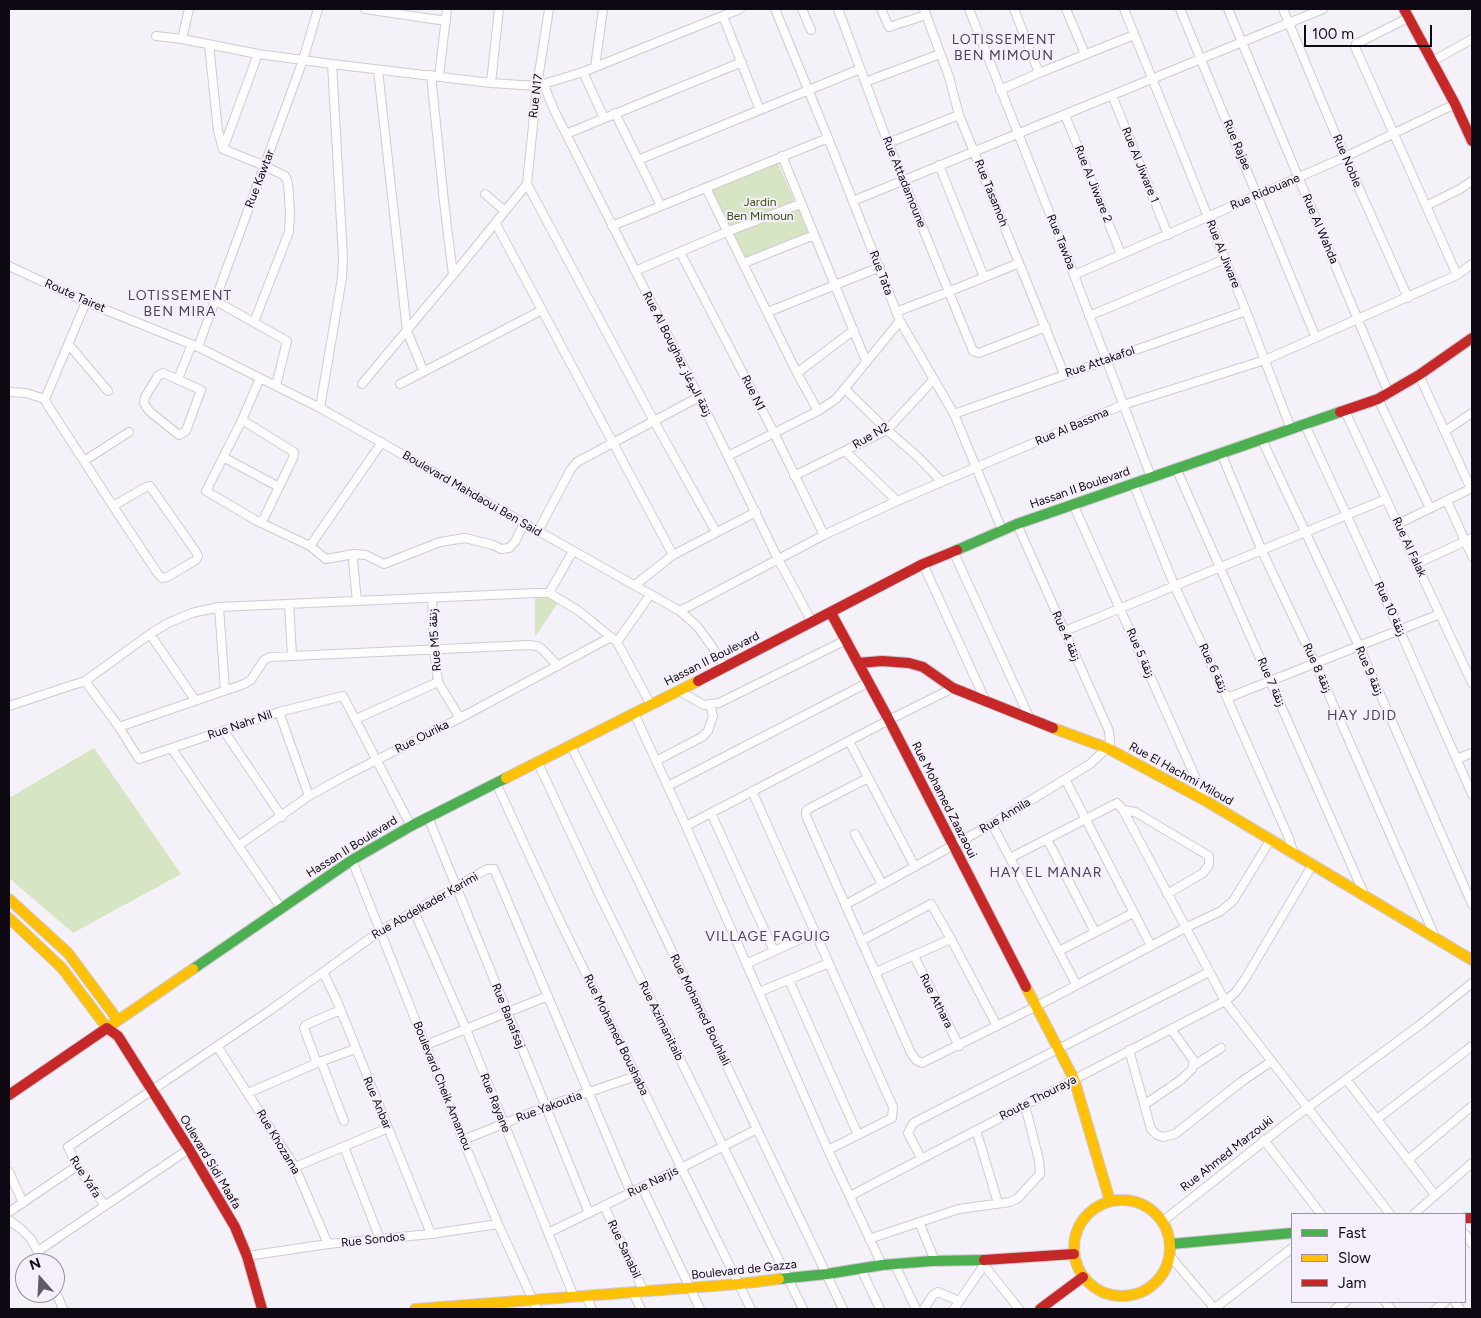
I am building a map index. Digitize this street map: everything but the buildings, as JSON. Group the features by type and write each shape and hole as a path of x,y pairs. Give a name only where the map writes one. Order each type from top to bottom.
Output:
{"main road":[{"path":"1406,13 1471,135"},
{"name":"Hassan II Boulevard","path":"9,1095 107,1028 117,1019 352,860 411,826 725,668 922,564 1017,524 1378,399 1419,375 1472,338"},
{"name":"Rue Mohamed Zaazaoui","path":"831,613 869,682 1074,1079 1110,1201"},
{"name":"Rue El Hachmi Miloud","path":"858,663 882,661 923,667 953,688 1107,748 1206,801 1472,960"},
{"path":"9,899 68,953 117,1019 118,1036"},
{"path":"9,918 50,955 107,1028 118,1036"},
{"name":"Oulevard Sidi Maafa","path":"118,1036 189,1149 235,1227 247,1256 262,1309"},
{"path":"1128,1200 1140,1203 1155,1212 1163,1221 1171,1244 1170,1256 1166,1270 1157,1282 1145,1291 1131,1296 1109,1295 1096,1289 1083,1277 1074,1254 1075,1238 1083,1220 1098,1206 1110,1201 1128,1200"},
{"path":"1171,1244 1291,1233"},
{"name":"Boulevard de Gazza","path":"415,1309 535,1305 574,1297 738,1284 827,1274 882,1265 935,1261 982,1262 1074,1254"},
{"path":"1040,1309 1083,1277"}],"street":[{"path":"182,39 189,9"},
{"name":"Rue Kawtar","path":"178,379 195,346 214,300 265,166 303,60 318,9"},
{"path":"365,9 446,21"},
{"path":"447,9 435,76 444,202 454,275"},
{"path":"491,82 499,9"},
{"name":"Rue N17","path":"527,184 549,9"},
{"path":"596,67 603,9"},
{"path":"156,36 182,39 209,46 258,54 378,70 540,86 596,67 740,9"},
{"name":"Rue Tata","path":"775,9 880,267 896,312 954,414 1002,530"},
{"path":"802,9 811,30"},
{"name":"Rue Attadamoune","path":"838,9 888,143 948,292 975,353 1046,327"},
{"path":"881,9 889,27 925,12"},
{"name":"Rue Tawba","path":"969,9 1151,477"},
{"path":"1014,9 1039,73"},
{"path":"1066,9 1085,54"},
{"name":"Rue Al Jiware","path":"1124,9 1246,311 1291,429"},
{"name":"Rue Rajae","path":"1180,9 1316,338"},
{"name":"Rue Al Wahda","path":"1228,9 1389,394"},
{"name":"Rue Noble","path":"1283,9 1345,157 1408,298"},
{"path":"853,201 1323,9"},
{"name":"Rue Tasamoh","path":"925,12 949,77 958,115 1064,374"},
{"path":"1406,13 1354,45 1457,275"},
{"path":"723,16 760,110"},
{"path":"1000,90 1134,35"},
{"path":"1431,62 1472,39"},
{"path":"209,46 218,131 223,149"},
{"path":"223,149 258,54"},
{"path":"866,82 940,54"},
{"path":"566,134 742,62"},
{"path":"320,408 342,278 343,258 332,64"},
{"path":"638,160 860,69"},
{"path":"378,70 407,331 423,370"},
{"path":"583,72 604,118"},
{"name":"Rue Al Boughaz زنقة البوغاز","path":"540,86 699,397 778,559 812,622"},
{"name":"Rue Al Jiware 1","path":"1112,95 1168,235"},
{"name":"Rue Ridouane","path":"1074,275 1345,157 1455,104"},
{"path":"615,114 662,206"},
{"path":"888,143 958,115"},
{"name":"Rue Al Jiware 2","path":"1065,115 1121,254"},
{"path":"612,226 828,138"},
{"path":"223,149 265,166 285,176 286,179 290,223 288,232 254,322"},
{"path":"782,156 800,204 866,361"},
{"path":"939,165 984,277"},
{"path":"1426,206 1472,181"},
{"path":"362,384 454,275 527,184 654,421 716,532"},
{"path":"706,188 797,373 818,411"},
{"path":"485,194 506,211"},
{"path":"635,271 800,204"},
{"path":"496,224 673,555"},
{"path":"744,263 814,234"},
{"name":"Rue N1","path":"680,252 774,433 824,535"},
{"path":"1089,316 1225,259"},
{"path":"896,312 1019,263"},
{"name":"Rue Al Bassma","path":"680,611 824,535 976,467 1123,405 1265,360 1408,298 1457,275 1472,264"},
{"name":"Route Tairet","path":"9,266 86,302 195,346"},
{"path":"768,312 880,267"},
{"path":"214,300 287,341 276,386"},
{"path":"86,302 45,399 49,409 113,506 162,578 196,560 198,556 196,552 150,486 113,506"},
{"path":"400,384 423,370 542,310"},
{"name":"Rue Attakafol","path":"954,414 1246,311"},
{"path":"728,456 836,400 900,321"},
{"path":"797,373 854,330"},
{"path":"69,345 108,391"},
{"name":"Boulevard Mahdaoui Ben Said","path":"195,346 320,408 680,611 697,626 725,668"},
{"path":"160,374 178,379 201,390 186,431 179,435 175,434 149,411 144,400 160,374"},
{"path":"1398,524 1472,489 1419,375"},
{"path":"260,378 242,420 206,491 257,521 261,521 310,546 326,559 354,554 366,555 384,564 440,542 465,538 501,549 509,548 515,542 524,523"},
{"name":"Rue N2","path":"794,476 887,430 934,379"},
{"path":"845,389 942,482"},
{"path":"9,392 26,393 45,399"},
{"path":"538,531 571,469 577,462 699,397"},
{"path":"1378,399 1430,508"},
{"name":"Rue Al Falak","path":"1345,411 1472,683"},
{"path":"1444,430 1472,413"},
{"path":"242,420 294,452 293,458 261,521"},
{"name":"Rue 10 زنقة","path":"1304,425 1400,630 1472,794"},
{"path":"84,461 129,432"},
{"name":"Rue 9 زنقة","path":"1262,440 1359,646 1472,904"},
{"path":"310,546 382,442"},
{"path":"845,451 897,502"},
{"name":"Rue 8 زنقة","path":"1221,453 1262,551 1315,663 1436,939"},
{"path":"223,457 279,487"},
{"name":"Rue 7 زنقة","path":"1176,468 1365,896"},
{"name":"Rue 6 زنقة","path":"1133,483 1175,587 1227,698 1288,836 1294,854"},
{"path":"1065,632 1386,499"},
{"path":"1447,501 1469,540 1472,556"},
{"name":"Rue 5 زنقة","path":"1073,504 1206,801"},
{"path":"635,585 673,555 756,512"},
{"name":"Rue 4 زنقة","path":"1017,524 1109,731 1110,742 1107,748"},
{"path":"1416,564 1469,540"},
{"path":"549,593 573,551"},
{"path":"953,551 1030,719"},
{"path":"354,554 357,601"},
{"path":"922,564 986,702"},
{"path":"9,706 85,681 168,623 219,607 549,593 579,611 614,640 651,705"},
{"name":"Rue Ourika","path":"238,846 282,817 309,796 558,666 614,640 650,594"},
{"name":"Rue M5 زنقة","path":"432,598 434,650 438,682"},
{"path":"289,604 292,655"},
{"path":"219,607 225,690"},
{"path":"1227,698 1440,614"},
{"path":"150,634 195,700"},
{"path":"678,691 704,705 719,703 846,640"},
{"path":"85,681 119,727 251,680 257,673 261,663 267,658 292,655 537,646 558,666"},
{"path":"411,826 356,719 438,682 460,718"},
{"path":"668,786 869,682"},
{"path":"686,826 953,688"},
{"name":"Rue Nahr Nil","path":"119,727 139,759 279,712 343,696 356,719"},
{"path":"656,761 702,737 708,731 713,716 710,704"},
{"path":"279,712 309,796"},
{"path":"634,713 686,826 828,1150 882,1265"},
{"path":"224,731 282,817"},
{"path":"849,741 915,867"},
{"name":"Rue Mohamed Bouhlali","path":"571,746 637,878 843,1309"},
{"path":"172,748 281,908"},
{"name":"Rue Annila","path":"845,905 992,824 1090,764 1107,748"},
{"path":"1457,759 1472,753"},
{"name":"Rue Azimanitaib","path":"538,763 610,916 803,1309"},
{"path":"868,778 806,811 806,816 916,1060 922,1064 1221,911 1233,901 1271,839"},
{"path":"1065,779 1151,946"},
{"name":"Rue Mohamed Boushaba","path":"496,783 559,919 751,1309"},
{"path":"752,791 893,1107 892,1118 828,1150"},
{"path":"1010,858 1116,803 1123,810 1225,1000 1389,1213"},
{"path":"1123,810 1135,812 1209,856 1209,865 1203,873 1168,894"},
{"path":"711,813 774,952"},
{"name":"Rue Banafsaj","path":"428,818 589,1214"},
{"path":"992,824 1076,984"},
{"path":"855,834 882,884"},
{"path":"1047,838 1095,932"},
{"name":"Boulevard Cheik Amamou","path":"352,860 463,1140 498,1224 535,1305"},
{"name":"Route Thouraya","path":"850,1196 1171,1029 1235,993 1313,864"},
{"name":"Rue Abdelkader Karimi","path":"68,1147 218,1046 380,931 488,869 494,869 587,1093 631,1193"},
{"path":"862,941 931,904 997,1026"},
{"name":"Rue Rayane","path":"414,911 466,1029 574,1297"},
{"path":"1059,951 1133,913"},
{"path":"746,964 816,932"},
{"path":"876,972 951,939"},
{"name":"Rue Athara","path":"914,956 959,1046"},
{"path":"759,992 829,963"},
{"name":"Rue Anbar","path":"323,972 430,1234"},
{"path":"921,1158 908,1133 915,1122 1209,972"},
{"path":"789,980 858,1135"},
{"name":"Rue Ahmed Marzouki","path":"1163,1221 1264,1140 1421,1024 1472,983"},
{"path":"426,1045 548,996"},
{"path":"340,1010 306,1025 304,1028 344,1120"},
{"path":"1144,1105 1189,1074 1193,1066 1194,1061 1171,1029"},
{"name":"Rue Khozama","path":"218,1046 295,1167 328,1244"},
{"path":"1193,1066 1222,1048"},
{"path":"248,1093 319,1062 355,1049"},
{"path":"1129,1050 1153,1132 1163,1137 1175,1134 1241,1082 1272,1061"},
{"path":"1377,1119 1471,1050"},
{"name":"Rue Yakoutia","path":"463,1140 545,1107 636,1076"},
{"path":"1346,1080 1435,1195"},
{"path":"870,1240 968,1206 1017,1200 1040,1174 1039,1160 1025,1105"},
{"path":"1408,1160 1472,1106"},
{"path":"295,1167 388,1128"},
{"name":"Rue Narjis","path":"548,1233 642,1188 757,1129"},
{"path":"976,1130 998,1203"},
{"path":"1264,1140 1320,1213"},
{"name":"Rue Yafa","path":"68,1147 77,1166 104,1206"},
{"path":"344,1147 380,1239"},
{"path":"38,1250 189,1149"},
{"path":"1415,1213 1472,1163"},
{"path":"9,1212 77,1166"},
{"path":"9,1172 23,1203"},
{"path":"642,1188 700,1309"},
{"name":"Rue Sanabil","path":"604,1206 644,1292"},
{"path":"9,1220 29,1236 39,1253"},
{"path":"919,1222 935,1261"},
{"name":"Rue Sondos","path":"247,1256 328,1244 430,1234 498,1224"},
{"path":"1170,1256 1214,1309 1291,1249"},
{"path":"954,1309 982,1262 1019,1309"},
{"path":"895,1265 916,1309"},
{"path":"861,1269 880,1309"},
{"path":"633,1292 641,1309"},
{"path":"924,1309 933,1295 938,1292 959,1302"},
{"path":"586,1296 592,1309"}],"green space":[{"name":"Jardin Ben Mimoun","path":"778,163 812,241 750,265 710,191"},
{"path":"547,595 559,601 535,637 535,597"},
{"path":"94,748 181,874 73,933 9,878 9,798"}],"traffic: fast":[{"path":"957,550 1017,524 1340,412"},
{"path":"193,969 352,860 411,826 506,778"},
{"path":"1171,1244 1291,1233"},
{"path":"779,1279 827,1274 882,1265 931,1261 984,1260"}],"traffic: slow":[{"path":"506,778 698,681"},
{"path":"1053,728 1107,748 1206,801 1472,960"},
{"path":"9,899 68,953 117,1019"},
{"path":"9,918 62,968 107,1028 193,969"},
{"path":"1026,987 1074,1079 1110,1201"},
{"path":"1122,1200 1141,1203 1156,1214 1167,1229 1170,1248 1167,1267 1156,1282 1141,1293 1122,1296 1103,1293 1088,1282 1077,1267 1074,1248 1077,1229 1088,1214 1103,1203 1122,1200"},
{"path":"415,1309 739,1284 779,1279"}],"traffic: jam":[{"path":"1404,9 1455,104 1472,141"},
{"path":"1340,412 1378,399 1419,375 1472,338"},
{"path":"698,681 923,564 957,550"},
{"path":"831,613 889,720 1026,987"},
{"path":"858,663 882,661 909,663 923,667 953,688 1053,728"},
{"path":"9,1095 107,1028 118,1036 189,1149 235,1227 247,1256 262,1309"},
{"path":"1466,1218 1472,1218"},
{"path":"984,1260 1074,1254"},
{"path":"1040,1309 1083,1277"}],"district":[{"name":"LOTISSEMENT BEN MIMOUN","path":"1004,48"},
{"name":"LOTISSEMENT BEN MIRA","path":"180,304"},
{"name":"HAY JDID","path":"1362,716"},
{"name":"HAY EL MANAR","path":"1046,873"},
{"name":"VILLAGE FAGUIG","path":"768,937"}]}
